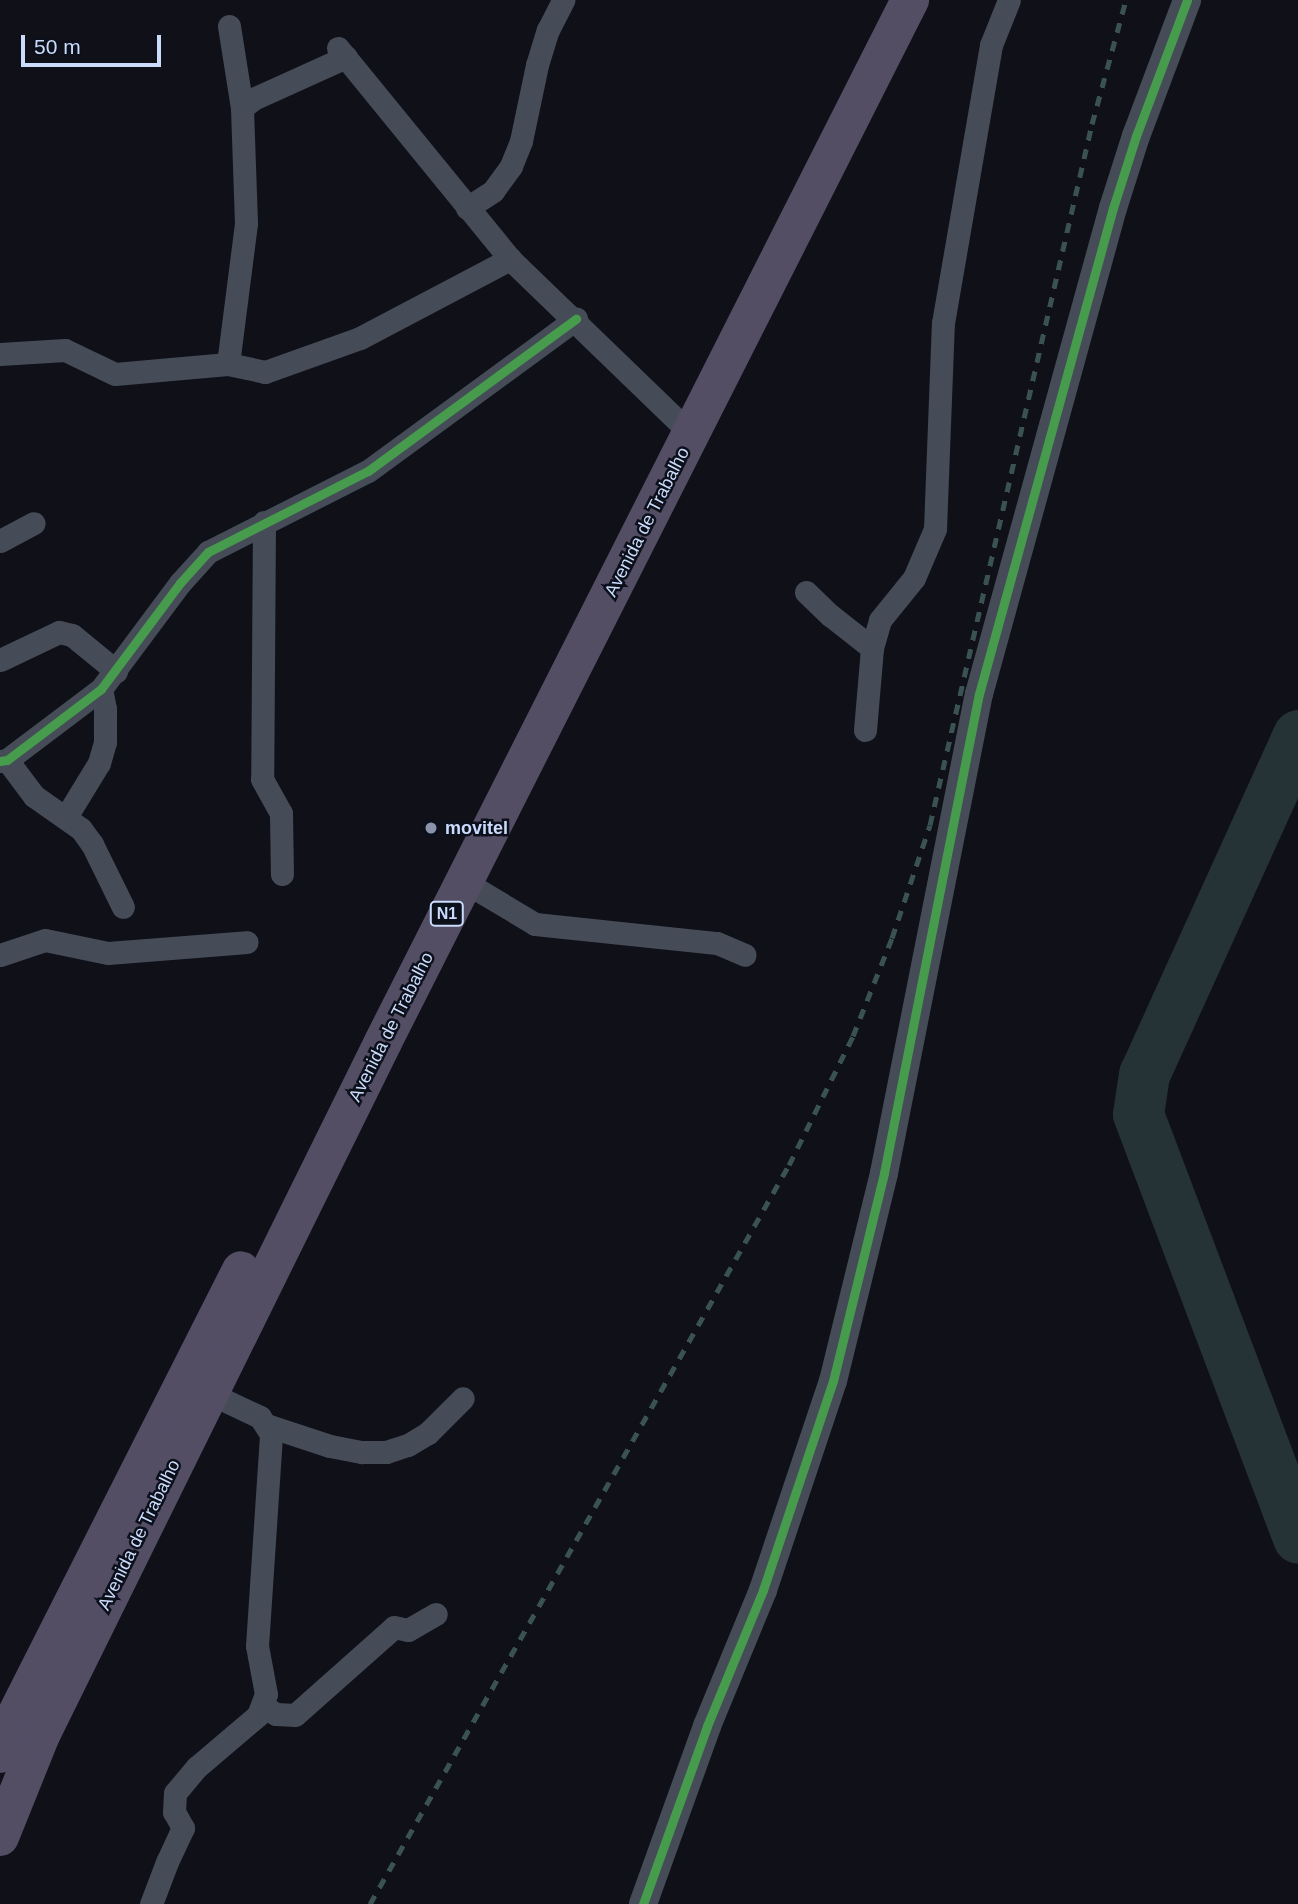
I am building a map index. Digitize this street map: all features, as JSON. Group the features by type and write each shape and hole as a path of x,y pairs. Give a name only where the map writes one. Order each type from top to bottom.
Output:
{"highway":[{"name":"Avenida de Trabalho","path":"125,1531 372,1036 894,8"},
{"name":"Avenida de Trabalho","path":"372,1036 463,881 507,769"},
{"name":"Avenida de Trabalho","path":"0,1837 13,1730 125,1531 209,1393 263,1254"}],"street":[{"path":"467,208 493,191 511,166 521,141 537,65 548,30 563,0"},
{"path":"865,730 872,648 880,620 914,578 935,529 943,323 991,45 1009,0"},
{"path":"643,1904 707,1726 764,1590 833,1381 890,1147 979,694 1114,208 1136,136 1187,0"},
{"path":"228,364 246,223 242,108 229,26"},
{"path":"242,108 253,99 342,52 510,259 576,319 682,426"},
{"path":"0,354 65,350 115,374 228,364 265,372 360,338 510,259"},
{"path":"123,907 92,844 66,817 34,796 4,760 101,689 180,583 208,552 368,471 576,319"},
{"path":"264,522 262,779 281,813 282,874"},
{"path":"0,541 34,523"},
{"path":"806,592 872,648"},
{"path":"0,660 59,632 72,635 117,671"},
{"path":"66,817 99,763 104,741 105,709 101,689"},
{"path":"463,881 535,925 717,943 745,955"},
{"path":"0,955 45,940 108,953 247,942"},
{"path":"209,1393 260,1417 269,1426 330,1446 362,1452 386,1452 408,1445 429,1433 463,1398"},
{"path":"152,1904 183,1828 174,1812 175,1793 197,1768 258,1714 266,1694 257,1646 271,1434 269,1426"},
{"path":"263,1706 276,1714 295,1715 394,1627 408,1630 436,1614"}],"taxiway":[{"path":"1298,735 1144,1074 1138,1114 1298,1538"}],"railway":[{"path":"370,1904 789,1165 853,1036 892,938 930,825 1092,124 1126,0"}],"cycle path":[{"path":"643,1904 707,1726 763,1590 833,1381 884,1173 979,694 1113,208 1136,136 1187,0"},
{"path":"0,761 7,760 101,689 180,583 208,552 368,471 576,319"}],"place":[{"name":"movitel","path":"431,828"}]}
